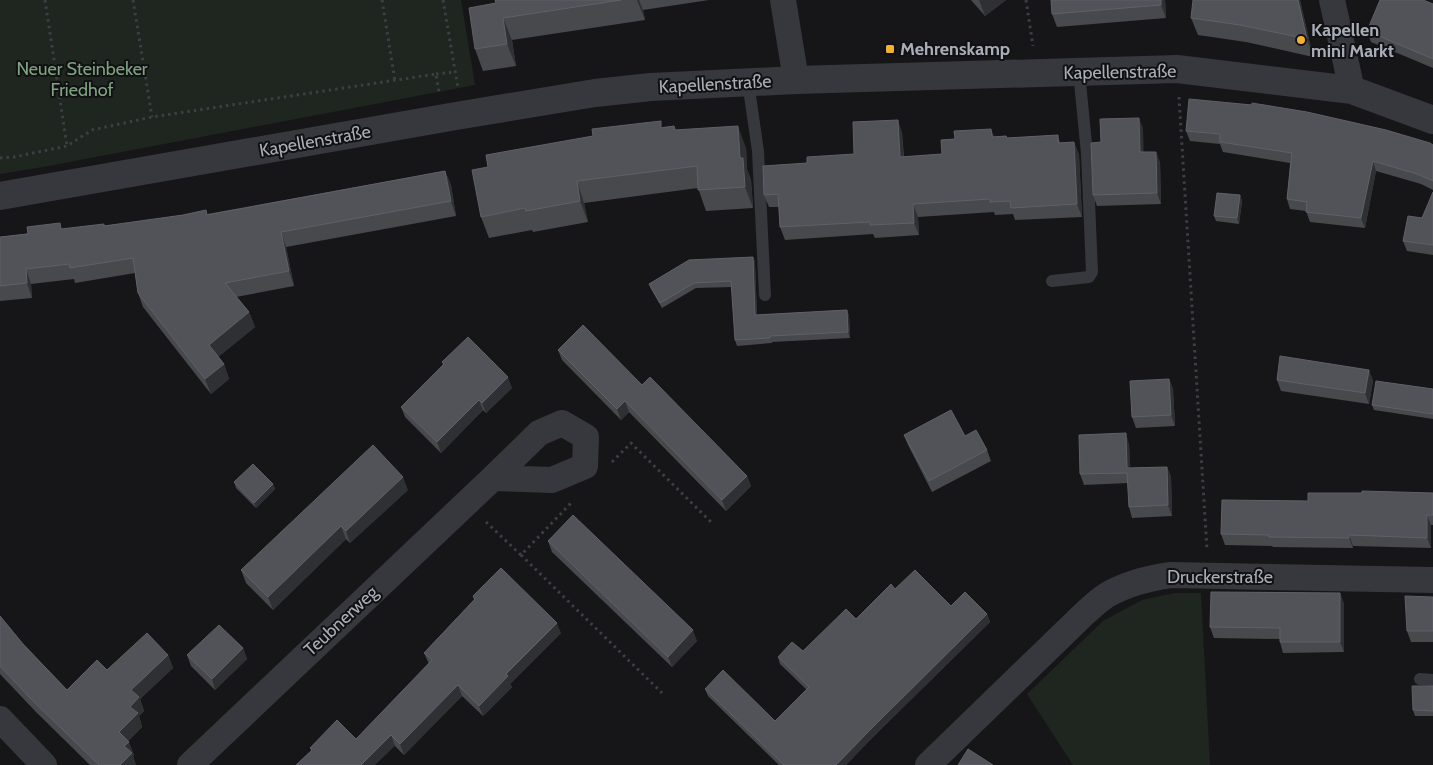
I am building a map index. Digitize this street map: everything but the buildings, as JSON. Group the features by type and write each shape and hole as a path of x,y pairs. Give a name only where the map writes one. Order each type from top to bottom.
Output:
{"street":[{"path":"783,0 796,80"},
{"path":"1332,0 1352,90"},
{"name":"Kapellenstraße","path":"0,196 595,93 651,87 796,80 1177,69 1352,90 1433,120"},
{"name":"Teubnerweg","path":"190,765 493,478"},
{"name":"Druckerstraße","path":"928,765 1085,613 1107,595 1126,586 1152,578 1171,575 1433,580"},
{"path":"0,719 44,765"}],"lane":[{"path":"1052,281 1089,277 1092,272 1087,154 1079,72"},
{"path":"748,82 758,151 765,295"}],"path":[{"path":"45,0 67,146"},
{"path":"133,0 152,117"},
{"path":"382,0 395,81"},
{"path":"443,0 455,72 453,117"},
{"path":"1026,0 1038,73"},
{"path":"1177,69 1209,576"},
{"path":"0,158 67,146 92,130 152,117 455,72"},
{"path":"436,74 453,117"},
{"path":"610,464 631,443 712,523"},
{"path":"520,555 576,499"},
{"path":"466,503 662,693"}],"green space":[{"name":"Neuer Steinbeker Friedhof","path":"0,0 461,0 475,85 0,174"},
{"path":"1175,593 1201,593 1210,765 1073,765 1027,694 1103,621 1142,600"}],"place":[{"name":"Kapellen mini Markt","path":"1301,40"},
{"name":"Mehrenskamp","path":"890,49"}]}
